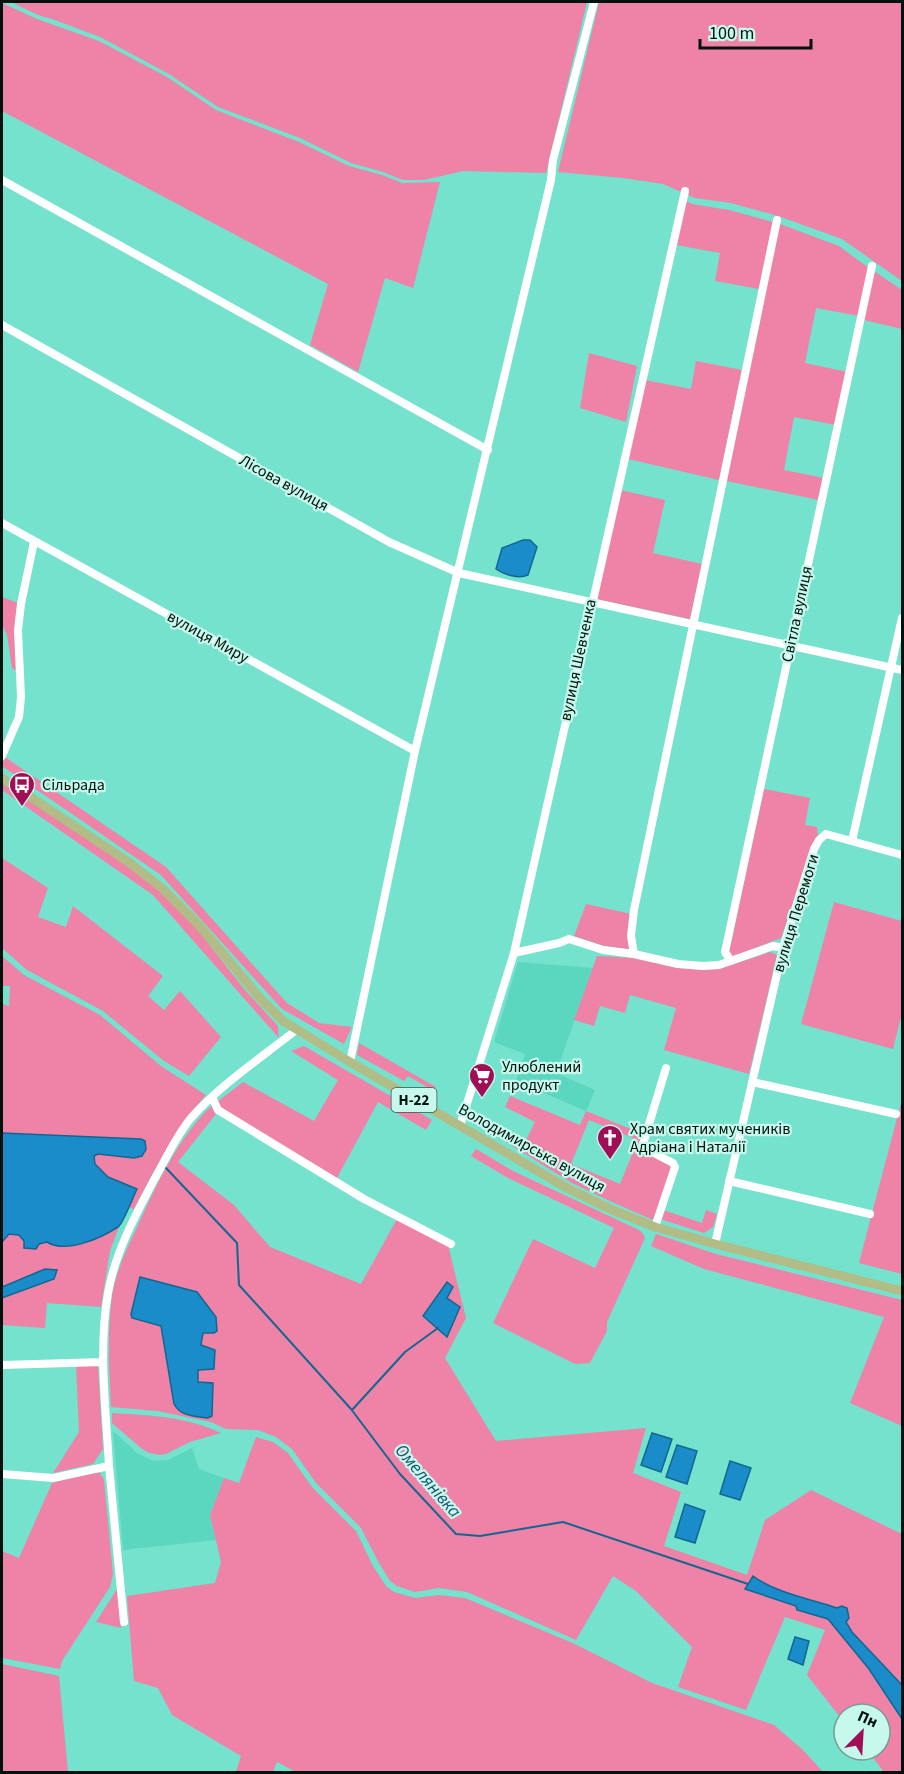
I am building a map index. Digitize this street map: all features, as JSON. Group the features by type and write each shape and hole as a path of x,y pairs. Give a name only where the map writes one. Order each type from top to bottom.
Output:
{"main road":[{"name":"Володимирська вулиця","path":"2,778 130,863 163,889 199,925 259,997 283,1021 567,1188 655,1227 903,1291"}],"street":[{"path":"350,1062 416,751 551,180 553,160 594,2"},
{"path":"2,180 488,450"},
{"name":"вулиця Шевченка","path":"460,1126 514,953 685,191"},
{"path":"634,954 631,936 634,910 777,220"},
{"name":"Світла вулиця","path":"731,961 725,952 872,266"},
{"name":"Лісова вулиця","path":"2,325 389,542 459,573 903,670"},
{"name":"вулиця Миру","path":"2,523 416,751"},
{"path":"2,756 19,717 21,697 18,630 34,542"},
{"path":"903,618 852,841 903,855"},
{"name":"вулиця Перемоги","path":"715,1244 783,948 814,849 826,834 852,841"},
{"path":"514,953 569,939 603,950 678,964 703,966 731,961 773,946 783,948"},
{"path":"124,1622 109,1466 103,1362 107,1294 117,1259 138,1210 190,1119 212,1097 296,1030"},
{"path":"655,1227 675,1167 673,1163 646,1149 643,1144 666,1068"},
{"path":"752,1082 896,1114"},
{"path":"212,1097 218,1110 364,1199 452,1244"},
{"path":"729,1181 870,1214"},
{"path":"2,1365 103,1362"},
{"path":"2,1474 53,1478 109,1466"}],"shaded area":[{"path":"11,2 587,2 546,173 463,171 424,180 403,180 351,163 300,138 218,107 169,74 100,37 38,15"},
{"path":"599,2 902,2 902,281 842,239 778,216 731,203 695,198 663,184 558,172"},
{"path":"2,3 37,19 99,41 167,77 216,110 299,142 349,166 402,183 440,182 413,288 385,278 358,372 310,345 328,284 2,111"},
{"path":"686,201 773,222 759,289 715,281 720,253 676,245"},
{"path":"780,224 839,246 869,268 859,316 816,308 805,363 848,372 836,425 794,417 784,470 824,478 819,500 726,481"},
{"path":"874,271 902,290 902,329 864,320"},
{"path":"589,353 637,366 626,422 580,408"},
{"path":"696,361 742,370 719,480 628,459 645,380 691,389"},
{"path":"620,490 665,500 653,553 702,564 690,619 596,599"},
{"path":"2,597 18,603 15,630 17,671 12,668 7,635 2,624"},
{"path":"5,757 166,867 287,1003 319,1023 352,1027 344,1044 282,1009 161,875 2,766"},
{"path":"2,782 127,866 161,892 196,928 245,990 278,1026 279,1038 153,895 2,790"},
{"path":"764,789 810,798 805,825 817,827 818,837 781,938 732,957 729,952"},
{"path":"2,858 48,888 38,917 66,927 73,906 163,976 148,996 164,1010 180,991 221,1037 189,1076 164,1061 103,1011 27,970 2,948"},
{"path":"834,902 902,921 902,1013 893,1049 801,1024"},
{"path":"586,904 631,914 630,949 604,946 574,936"},
{"path":"770,952 777,955 749,1074 664,1050 676,1008 630,995 625,1013 600,1006 594,1026 574,1020 597,956 633,958 678,968 703,970 719,969"},
{"path":"2,956 24,975 100,1015 161,1066 206,1095 175,1136 134,1209 128,1207 137,1189 108,1177 95,1164 94,1156 98,1154 134,1158 145,1141 2,1133 2,1004 9,1006 10,986 2,986"},
{"path":"518,962 593,968 556,1073 595,1090 586,1111 516,1081 525,1054 494,1042"},
{"path":"359,1043 436,1087 431,1096 424,1092 427,1087 408,1076 404,1081 357,1055"},
{"path":"304,1046 432,1120 426,1130 378,1102 337,1178 220,1109 217,1102 243,1082 314,1121 338,1080 291,1051"},
{"path":"510,1096 580,1125 586,1111 643,1134 640,1144 672,1167 653,1220 570,1182 497,1136 500,1129 525,1142 535,1122 505,1107","holes":["589,1120 638,1140 620,1184 571,1164"]},
{"path":"902,1099 902,1274 859,1263"},
{"path":"211,1106 216,1114 178,1162 234,1205 270,1247 361,1284 397,1219 448,1245 466,1318 445,1358 496,1441 646,1428 633,1473 681,1492 664,1546 747,1575 765,1520 811,1490 902,1534 902,1772 884,1772 876,1762 892,1762 892,1702 832,1702 832,1707 807,1675 825,1630 785,1617 746,1710 678,1687 692,1647 636,1591 613,1576 576,1640 467,1592 439,1588 415,1592 397,1586 390,1581 361,1528 316,1483 292,1449 276,1437 258,1430 226,1429 211,1422 157,1411 111,1407 109,1324 116,1277 161,1176 188,1132","holes":["140,1277 197,1292 216,1317 214,1333 203,1333 201,1345 204,1348 211,1348 214,1369 198,1369 198,1382 213,1383 185,1414 174,1404 161,1326 132,1318"]},
{"path":"476,1149 513,1171 641,1231 645,1238 607,1322 607,1331 590,1363 575,1364 493,1323 533,1239 595,1268 614,1228 508,1178 471,1156"},
{"path":"663,1210 702,1223 706,1210 717,1214 713,1227 704,1233 660,1219"},
{"path":"119,1227 110,1251 101,1307 47,1303 45,1328 2,1325 2,1298 54,1279 45,1269 2,1287 2,1242 9,1234 19,1235 25,1241 39,1244"},
{"path":"656,1234 716,1254 902,1300 902,1426 850,1403 884,1317 704,1269 651,1246"},
{"path":"98,1365 103,1449 93,1464 53,1473 79,1432 76,1366"},
{"path":"112,1413 182,1420 221,1433 190,1442 166,1454 149,1453 112,1423"},
{"path":"113,1431 137,1453 153,1461 168,1460 192,1448 199,1469 224,1478 210,1515 216,1540 123,1550"},
{"path":"256,1437 273,1442 288,1453 312,1487 356,1531 373,1566 386,1586 394,1592 415,1598 439,1595 465,1598 575,1644 652,1683 774,1725 803,1750 823,1772 296,1772 277,1762 273,1772 236,1772 241,1756 172,1715 158,1688 134,1681 127,1596 215,1583 221,1562 210,1515 224,1478 239,1483"},
{"path":"95,1471 100,1473 104,1480 113,1574 110,1587 62,1661 60,1669 2,1658 2,1551 19,1558 52,1483"},
{"path":"117,1589 121,1628 96,1622"},
{"path":"2,1664 59,1676 68,1772 2,1772"}],"water":[{"path":"523,540 530,540 537,547 528,575 512,576 496,569 502,548"},
{"path":"2,1133 145,1141 146,1149 142,1156 134,1158 98,1154 94,1156 95,1164 108,1177 137,1189 120,1225 102,1236 73,1245 55,1245 47,1242 39,1244 36,1249 24,1248 24,1241 19,1235 9,1234 2,1242"},
{"path":"45,1269 57,1270 54,1279 2,1298 2,1287"},
{"path":"140,1277 197,1292 216,1317 217,1331 203,1333 201,1345 215,1350 214,1369 198,1370 198,1382 213,1383 212,1416 208,1418 189,1415 177,1408 174,1404 161,1326 132,1318"},
{"path":"447,1282 453,1287 447,1298 460,1307 447,1337 423,1316"},
{"path":"652,1433 672,1439 661,1472 641,1465"},
{"path":"677,1445 697,1451 687,1484 666,1477"},
{"path":"730,1461 751,1468 740,1500 720,1494"},
{"path":"685,1504 705,1511 695,1543 675,1537"},
{"path":"753,1576 772,1587 794,1595 837,1608 842,1606 847,1608 849,1618 846,1622 852,1632 902,1685 902,1719 869,1669 828,1619 797,1610 796,1606 745,1589"},
{"path":"795,1637 809,1641 803,1665 788,1659"}],"waterway":[{"name":"Омелянівка","path":"166,1168 237,1243 239,1285 351,1409 400,1474 456,1534 480,1536 563,1522 748,1584"},
{"path":"352,1410 405,1352 438,1328"}],"place":[{"name":"Сільрада","path":"22,808"},
{"name":"Улюблений продукт","path":"482,1099"},
{"name":"Храм святих мучеників Адріана і Наталії","path":"610,1161"}]}
